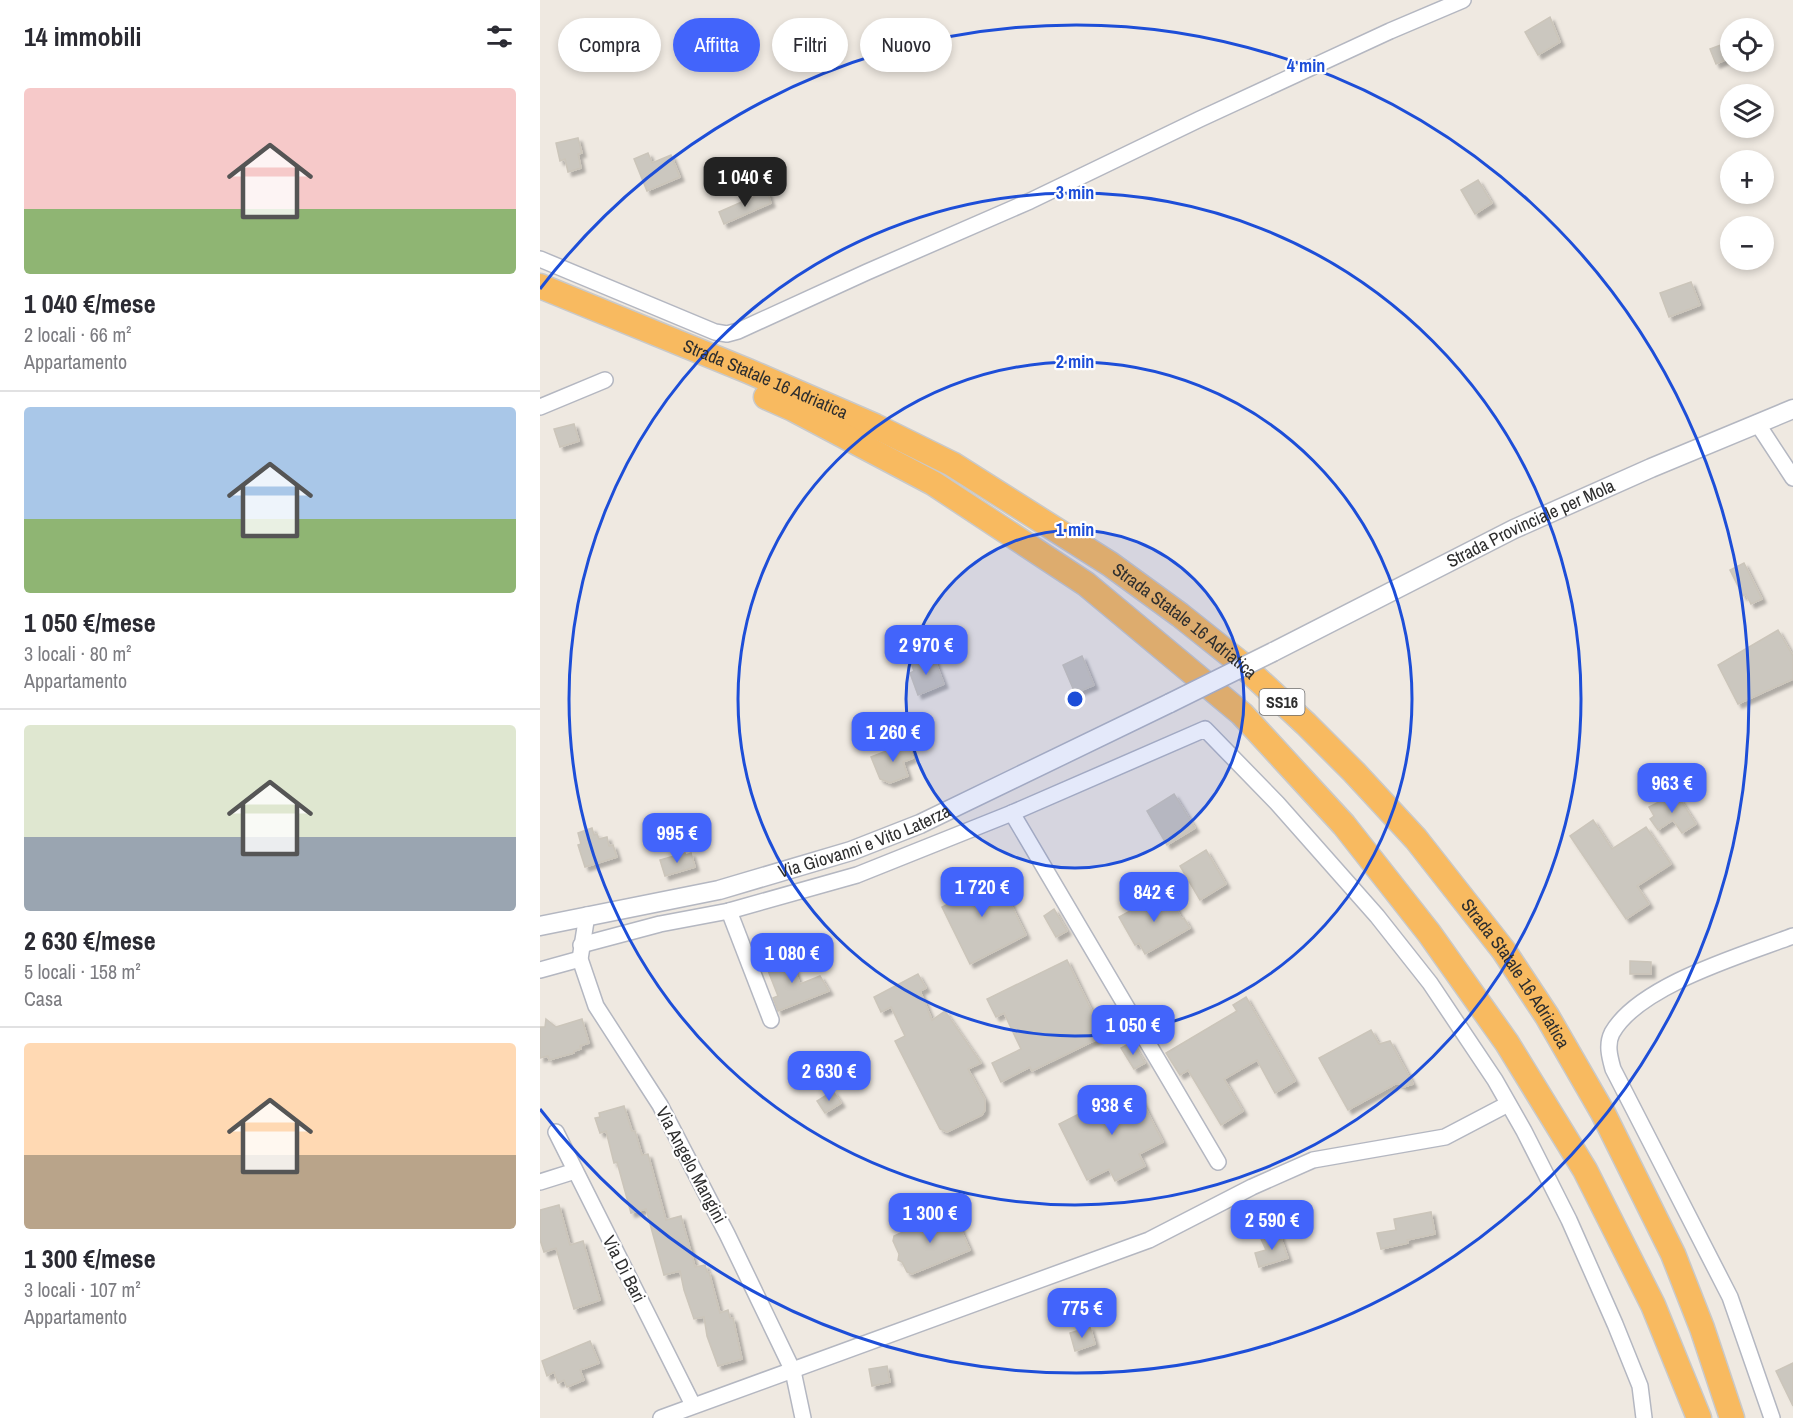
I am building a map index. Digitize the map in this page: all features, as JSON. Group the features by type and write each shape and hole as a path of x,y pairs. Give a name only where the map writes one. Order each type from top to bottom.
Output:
{"highway":[{"name":"Strada Statale 16 Adriatica","path":"540,286 748,371 875,426 952,464 1110,564 1180,615 1239,662 1306,724 1416,839 1504,951 1548,1016 1603,1113 1673,1254 1702,1328 1732,1418"},
{"name":"Strada Statale 16 Adriatica","path":"540,303 793,409 933,483 1086,584 1242,714 1344,825 1429,933 1507,1043 1585,1170 1610,1217 1653,1305 1699,1418"},
{"path":"1680,1373 1680,1418"}],"street":[{"path":"540,259 715,332 727,334 738,331 1030,201 1210,114 1463,0"},
{"path":"540,407 605,380"},
{"name":"Strada Provinciale per Mola","path":"1170,703 1514,529 1793,409"},
{"path":"1757,423 1793,478"},
{"name":"Via Giovanni e Vito Laterza","path":"540,926 719,890 851,852 920,824 1170,703"},
{"path":"540,970 581,952 660,924 729,911 857,875 1012,813 1205,729 1277,803 1377,916 1430,983 1508,1104 1569,1220 1615,1324 1640,1386 1644,1418"},
{"path":"1012,813 1218,1162"},
{"path":"729,911 771,1020"},
{"path":"581,952 587,915"},
{"path":"1772,1418 1730,1297 1613,1069 1608,1049 1611,1035 1623,1019 1656,992 1682,978 1793,936"},
{"name":"Via Angelo Mangini","path":"581,952 596,1006 660,1105 727,1234 793,1371 803,1418"},
{"path":"661,1418 1149,1240 1252,1187 1313,1160 1445,1137 1508,1104"},
{"name":"Via Di Bari","path":"556,1132 693,1405"},
{"path":"540,1182 575,1171"}],"building":[{"path":"1550,17 1560,42 1538,55 1525,32"},
{"path":"1720,45 1720,62 1716,64 1710,49"},
{"path":"578,138 582,153 578,154 581,168 568,172 565,159 560,161 556,143"},
{"path":"648,153 652,163 671,155 680,177 647,191 634,159"},
{"path":"1478,180 1492,203 1475,214 1461,190"},
{"path":"767,191 771,203 724,224 719,212"},
{"path":"1691,282 1700,305 1669,317 1660,293"},
{"path":"574,424 579,441 560,447 554,429"},
{"path":"1744,563 1762,599 1751,604 1746,594 1743,596 1730,570"},
{"path":"1778,630 1793,656 1793,679 1738,704 1718,665"},
{"path":"1082,656 1094,685 1075,693 1063,665"},
{"path":"923,658 925,662 934,658 944,684 918,695 910,673 914,671 911,663"},
{"path":"907,743 913,758 903,762 908,776 890,783 880,779 871,757"},
{"path":"1676,793 1696,824 1682,833 1673,820 1658,830 1650,819 1654,816 1649,807"},
{"path":"1174,794 1195,828 1167,845 1147,811"},
{"path":"1593,820 1612,849 1646,827 1671,864 1637,886 1649,904 1626,919 1570,836"},
{"path":"592,828 594,835 597,834 599,839 607,837 609,846 613,845 617,857 585,867 578,845 581,844 578,833"},
{"path":"1206,850 1226,884 1200,900 1180,866"},
{"path":"685,853 686,855 691,853 695,867 665,876 660,860"},
{"path":"978,875 983,886 998,878 1026,935 970,964 942,907 956,900 950,888"},
{"path":"1166,891 1182,919 1184,918 1190,928 1145,954 1139,943 1135,945 1119,917"},
{"path":"1054,909 1067,931 1056,937 1044,916"},
{"path":"788,954 800,984 820,976 829,991 778,1011 773,998 778,996 765,963"},
{"path":"1067,960 1104,1036 1032,1071 1030,1067 1001,1082 992,1063 1021,1049 1004,1013 996,1017 987,999"},
{"path":"1630,961 1651,962 1651,974 1630,974"},
{"path":"918,974 926,988 920,991 932,1020 945,1011 981,1063 968,1069 985,1100 985,1110 982,1115 947,1132 940,1129 895,1041 905,1036 891,1007 881,1012 874,997"},
{"path":"1246,997 1295,1081 1275,1093 1257,1060 1224,1079 1243,1111 1221,1125 1188,1070 1180,1075 1166,1053 1237,1011 1233,1005"},
{"path":"546,1019 556,1027 582,1019 589,1043 580,1046 581,1049 574,1053 549,1060 548,1056 540,1058 540,1027 545,1027"},
{"path":"1371,1030 1379,1044 1390,1041 1413,1084 1404,1087 1397,1083 1348,1110 1319,1058"},
{"path":"1132,1042 1145,1063 1134,1069 1121,1048"},
{"path":"1134,1086 1163,1142 1139,1154 1145,1166 1115,1181 1109,1169 1087,1180 1059,1124"},
{"path":"833,1091 841,1103 825,1113 817,1101"},
{"path":"624,1106 642,1155 648,1154 666,1220 681,1216 695,1267 705,1265 720,1313 728,1310 730,1318 733,1318 742,1359 718,1366 707,1336 704,1317 694,1319 680,1271 664,1275 646,1209 631,1213 606,1131 600,1133 595,1118 600,1117 599,1113"},
{"path":"559,1205 570,1245 583,1241 600,1300 574,1309 556,1248 544,1252 540,1240 540,1210"},
{"path":"953,1212 970,1250 912,1274 907,1272 902,1262 898,1260 899,1254 893,1241 894,1236 911,1226 918,1226"},
{"path":"1431,1212 1435,1234 1381,1249 1377,1233 1396,1230 1394,1219"},
{"path":"1279,1233 1288,1258 1259,1267 1255,1253 1266,1250 1261,1239"},
{"path":"1090,1327 1095,1344 1075,1351 1070,1333"},
{"path":"590,1341 599,1363 580,1370 584,1380 567,1387 564,1380 558,1383 554,1372 547,1376 542,1361"},
{"path":"1793,1363 1793,1406 1776,1371"},
{"path":"887,1366 890,1382 872,1386 869,1369"}]}
